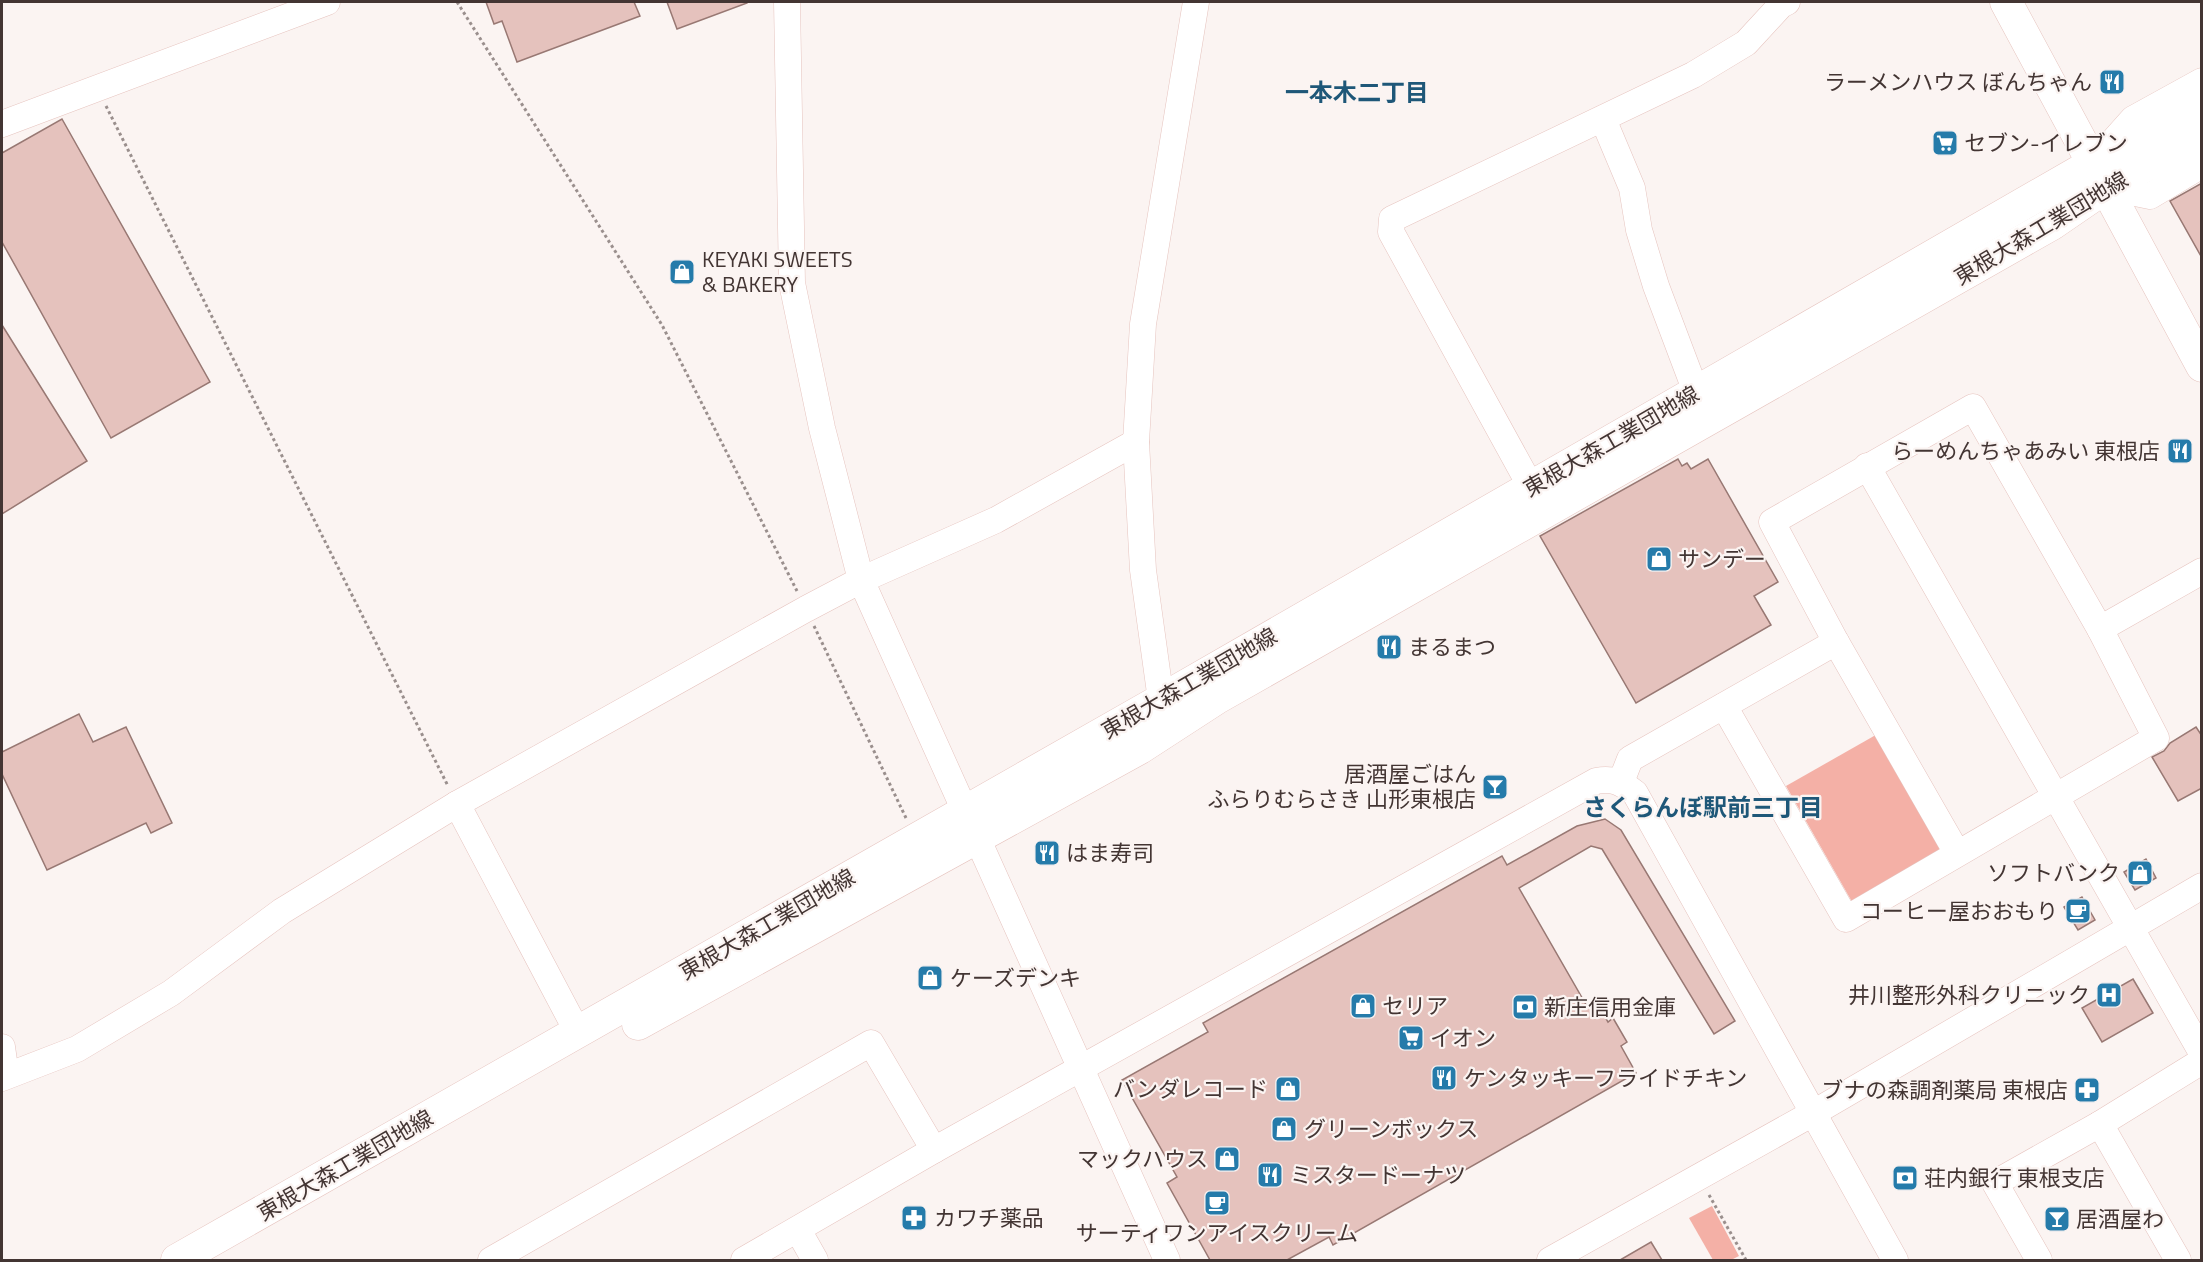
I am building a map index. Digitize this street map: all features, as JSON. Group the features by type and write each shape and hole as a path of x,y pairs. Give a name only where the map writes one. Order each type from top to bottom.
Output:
{"main road":[{"path":"2006,2 2202,366"},
{"name":"東根大森工業団地線","path":"221,1260 703,987 787,944 1161,700 1696,392 2100,175 2202,107"},
{"name":"東根大森工業団地線","path":"177,1260 916,838 970,823 1140,748 1217,698 2052,224 2100,175 2202,135"}],"street":[{"path":"2,124 327,2"},
{"path":"787,2 792,283 822,428 861,580 1167,1260"},
{"path":"1161,700 1143,570 1136,442 1143,324 1196,2"},
{"path":"1531,487 1391,232 1392,219 1673,85 1734,51 1787,2"},
{"path":"2202,81 2133,119 2100,175 2151,196 2202,165"},
{"path":"1603,119 1632,188 1642,241 1696,392"},
{"path":"1724,706 1846,919 2156,738 2100,629 1973,407 1772,522 1836,642 1957,854"},
{"path":"2,1078 77,1050 171,993 282,911 457,804 806,609 861,580 996,520 1136,442"},
{"path":"1867,466 2202,1053"},
{"path":"2100,629 2202,571"},
{"path":"1621,782 1630,759 1836,642"},
{"path":"744,1260 934,1150 1596,781 1608,779 1621,782 1635,793 1815,1112 1895,1260"},
{"path":"457,804 578,1033"},
{"path":"1550,1260 1815,1112 2202,886"},
{"path":"491,1260 871,1043 934,1150"},
{"path":"2,1047 4,1061 2,1063"},
{"path":"2039,1260 1995,1183 2100,1124 2202,1061"},
{"path":"2100,1124 2178,1260"},
{"path":"798,1230 815,1260"}],"path":[{"path":"457,2 663,325 806,609 916,838"},
{"path":"97,87 457,804"},
{"path":"1708,1194 1746,1260"}],"shaded area":[{"path":"1881,732 1947,848 1865,903 1851,900 1786,786"},
{"path":"1712,1206 1739,1256 1731,1260 1713,1260 1689,1218"}],"building":[{"path":"486,2 634,2 640,16 517,62 502,21 494,24"},
{"path":"667,2 747,2 747,3 677,29"},
{"path":"62,119 210,382 111,438 2,242 2,153"},
{"path":"2202,183 2202,258 2170,201"},
{"path":"2,325 87,461 2,514"},
{"name":"サンデー","path":"1678,459 1682,466 1687,463 1691,469 1708,459 1778,582 1754,596 1771,625 1636,703 1540,536"},
{"path":"79,714 93,742 126,727 172,823 151,833 146,823 47,870 2,774 2,752"},
{"path":"2196,727 2202,736 2202,788 2178,801 2152,757 2164,751 2170,743"},
{"name":"イオン","path":"1605,819 1621,830 1735,1021 1714,1034 1602,849 1591,846 1519,888 1588,1008 1597,1003 1608,1022 1613,1018 1627,1042 1621,1046 1636,1073 1333,1245 1329,1237 1287,1260 1210,1260 1167,1183 1177,1177 1122,1080 1208,1032 1203,1023 1502,856 1507,865 1577,826"},
{"path":"2146,859 2156,878 2135,890 2124,872"},
{"path":"2082,897 2095,920 2078,930 2064,907"},
{"path":"2133,979 2153,1013 2102,1042 2082,1008"},
{"path":"1651,1242 1662,1260 1620,1260"}],"place":[{"name":"ラーメンハウス ぼんちゃん","path":"2112,82"},
{"name":"セブン-イレブン","path":"1945,143"},
{"name":"KEYAKI SWEETS & BAKERY","path":"682,272"},
{"name":"らーめんちゃあみい 東根店","path":"2180,451"},
{"name":"サンデー","path":"1659,559"},
{"name":"まるまつ","path":"1389,647"},
{"name":"居酒屋ごはん ふらりむらさき 山形東根店","path":"1495,787"},
{"name":"はま寿司","path":"1047,853"},
{"name":"ソフトバンク","path":"2140,873"},
{"name":"コーヒー屋おおもり","path":"2078,911"},
{"name":"ケーズデンキ","path":"930,978"},
{"name":"井川整形外科クリニック","path":"2109,995"},
{"name":"セリア","path":"1363,1006"},
{"name":"新庄信用金庫","path":"1525,1007"},
{"name":"イオン","path":"1411,1038"},
{"name":"ケンタッキーフライドチキン","path":"1444,1078"},
{"name":"バンダレコード","path":"1288,1089"},
{"name":"ブナの森調剤薬局 東根店","path":"2087,1090"},
{"name":"グリーンボックス","path":"1284,1129"},
{"name":"マックハウス","path":"1227,1159"},
{"name":"ミスタードーナツ","path":"1270,1175"},
{"name":"荘内銀行 東根支店","path":"1905,1178"},
{"name":"サーティワンアイスクリーム","path":"1217,1203"},
{"name":"カワチ薬品","path":"914,1218"},
{"name":"居酒屋わ","path":"2057,1219"}],"district":[{"name":"一本木二丁目","path":"1357,93"},
{"name":"さくらんぼ駅前三丁目","path":"1703,808"}]}
